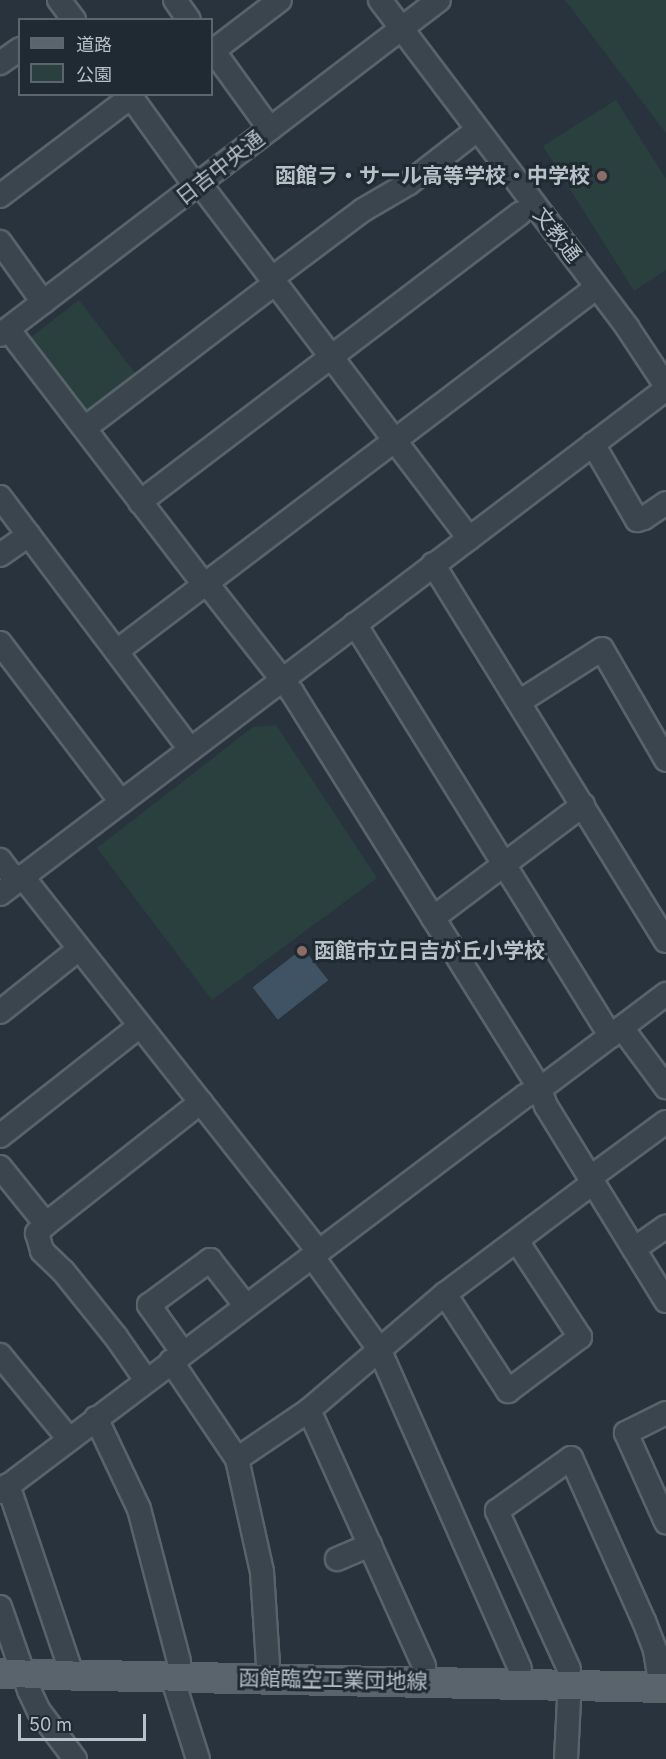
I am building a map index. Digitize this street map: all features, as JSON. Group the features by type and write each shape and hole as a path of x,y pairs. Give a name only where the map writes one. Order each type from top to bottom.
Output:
{"main road":[{"name":"函館臨空工業団地線","path":"12,1673 72,1674 176,1669 662,1678"}],"street":[{"path":"175,0 188,18"},
{"path":"213,49 280,0"},
{"name":"文教通","path":"380,0 597,287 666,388"},
{"name":"日吉中央通","path":"4,332 439,0"},
{"path":"0,63 18,50"},
{"path":"213,51 270,129"},
{"path":"0,196 130,96 469,538"},
{"path":"85,428 363,210 409,183 477,130"},
{"path":"140,502 520,214"},
{"path":"0,242 43,302"},
{"path":"117,651 597,287"},
{"path":"4,332 85,428 140,502 292,692 540,1089 546,1106 666,1301"},
{"path":"13,884 666,388"},
{"path":"593,444 637,520 644,518 666,502"},
{"path":"0,497 190,749"},
{"path":"0,555 29,535"},
{"path":"433,564 666,940"},
{"path":"355,624 504,865 616,1032 666,1087"},
{"path":"519,702 602,650 666,760"},
{"path":"4,655 121,802"},
{"path":"433,918 583,805"},
{"path":"0,860 13,884 79,949 201,1102 315,1253 379,1349 520,1668"},
{"path":"0,1012 79,949"},
{"path":"72,1674 4,1488 525,1096 540,1089 666,994"},
{"path":"0,1136 140,1026"},
{"path":"146,1380 116,1337 63,1271 42,1251 37,1233 201,1102"},
{"path":"237,1459 309,1410 445,1294 517,1241 666,1122"},
{"path":"3,1176 46,1224"},
{"path":"634,1249 666,1227"},
{"path":"445,1294 508,1391 580,1337 517,1241"},
{"path":"246,1306 210,1260 149,1305 237,1459 262,1572 268,1664"},
{"path":"0,1355 69,1439"},
{"path":"309,1410 424,1666"},
{"path":"666,1413 626,1433 666,1522"},
{"path":"96,1418 139,1509 198,1759"},
{"path":"569,1669 497,1511 572,1458 645,1621 662,1678"},
{"path":"337,1559 370,1545"},
{"path":"0,1607 12,1673 75,1759"},
{"path":"566,1759 569,1700"}],"green space":[{"path":"565,0 666,0 666,133"},
{"path":"616,100 666,179 666,270 634,291 543,146"},
{"path":"79,300 138,377 89,414 84,414 26,341"},
{"path":"276,725 377,878 212,1000 97,848 253,727"}],"water":[{"path":"303,948 328,980 278,1020 253,987"}],"place":[{"name":"函館ラ・サール高等学校・中学校","path":"602,176"},
{"name":"函館市立日吉が丘小学校","path":"302,951"}]}
